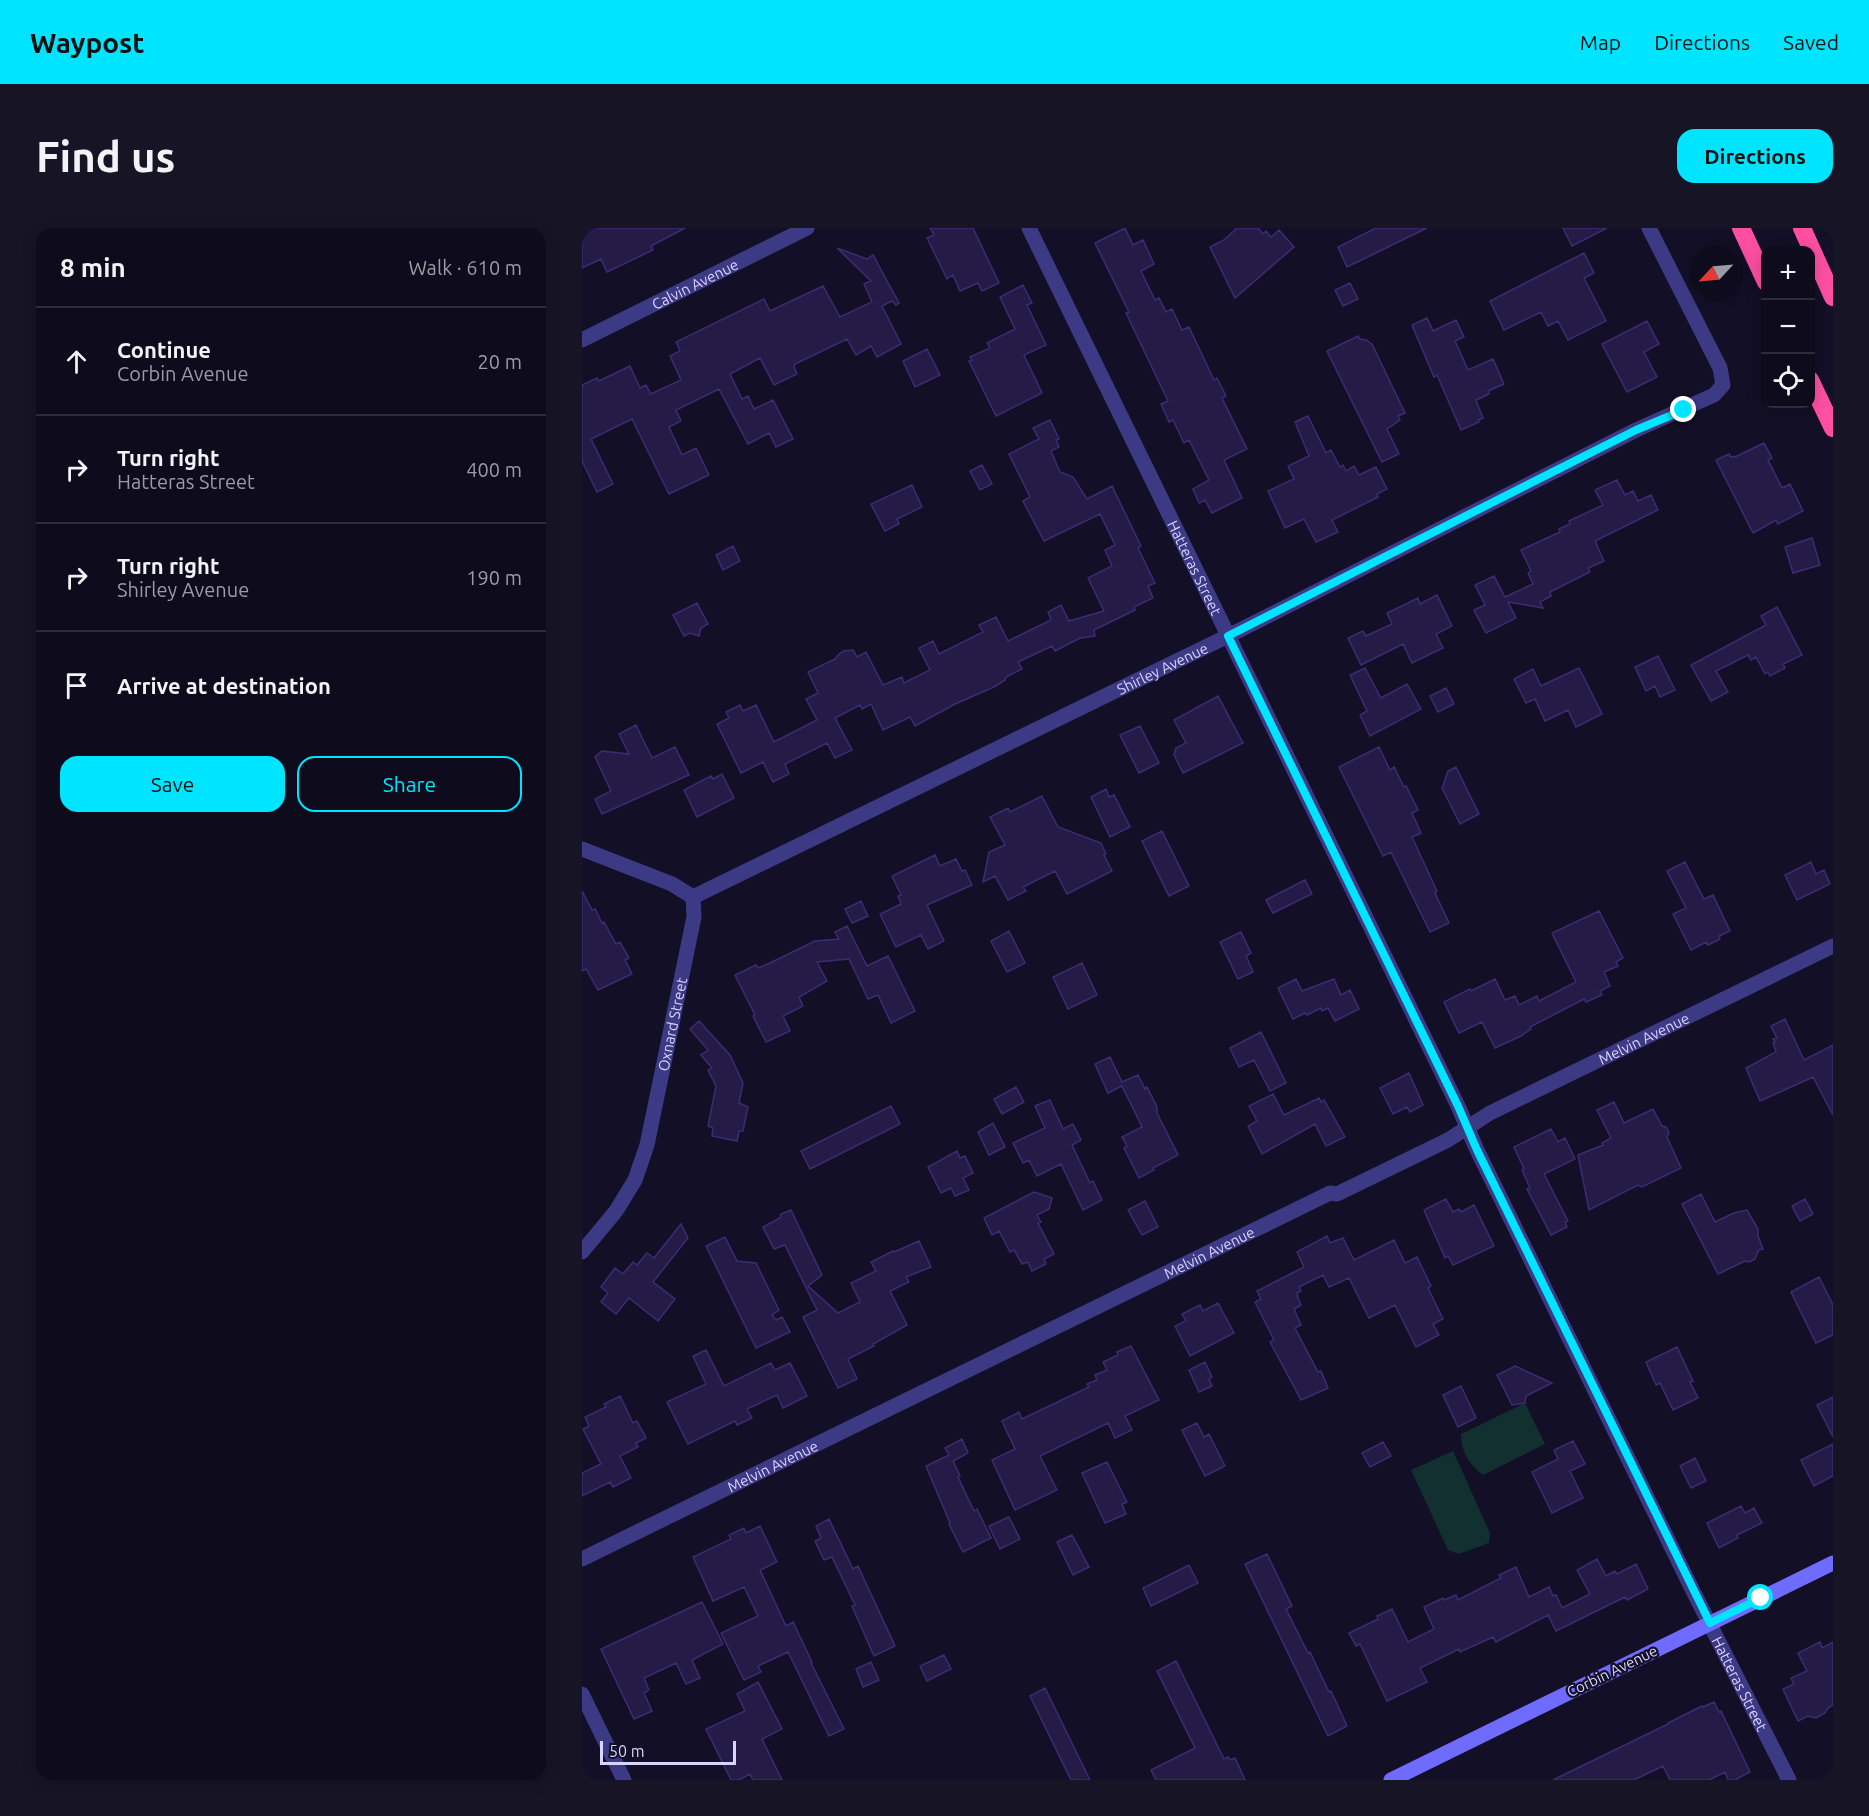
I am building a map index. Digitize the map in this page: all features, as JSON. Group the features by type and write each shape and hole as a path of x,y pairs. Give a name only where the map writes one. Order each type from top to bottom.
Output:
{"highway":[{"path":"1740,228 1761,272"},
{"path":"1802,228 1833,297"},
{"path":"1815,390 1833,428"}],"main road":[{"name":"Corbin Avenue","path":"1391,1780 1833,1563"}],"street":[{"name":"Calvin Avenue","path":"582,340 807,228"},
{"name":"Hatteras Street","path":"1029,228 1458,1106 1467,1129 1789,1780"},
{"name":"Shirley Avenue","path":"693,897 1228,636 1636,430 1714,395 1723,385 1720,368 1649,228"},
{"path":"582,849 672,884 693,897"},
{"name":"Oxnard Street","path":"582,1252 616,1211 635,1180 647,1145 694,917 693,897"},
{"name":"Melvin Avenue","path":"582,1559 1140,1284 1330,1193 1337,1194 1448,1140 1490,1113 1833,946"},
{"path":"582,1694 624,1780"}],"green space":[{"path":"1525,1403 1545,1444 1483,1475 1467,1457 1462,1446 1461,1434"},
{"path":"1453,1451 1490,1533 1489,1543 1459,1554 1448,1550 1411,1470"}],"building":[{"path":"582,228 685,228 651,246 653,250 607,272 601,259 582,268"},
{"path":"930,228 973,228 999,283 982,291 978,283 960,291 953,275 947,279 927,238 934,235"},
{"path":"1125,228 1133,245 1143,240 1154,264 1141,271 1155,300 1159,298 1166,312 1172,309 1182,330 1189,327 1214,380 1217,378 1226,396 1222,398 1247,449 1224,460 1242,498 1212,513 1205,500 1199,503 1193,489 1209,480 1189,440 1184,443 1173,420 1169,422 1161,404 1168,401 1126,313 1129,312 1095,243"},
{"path":"1237,228 1258,228 1263,234 1266,231 1271,237 1279,230 1294,247 1235,298 1210,247 1224,240"},
{"path":"1376,228 1427,228 1347,267 1338,247"},
{"path":"1563,228 1607,228 1572,246"},
{"path":"837,248 867,259 873,255 899,303 896,305 892,301 882,306 901,344 877,357 871,346 856,355 847,339 795,364 797,374 774,385 760,358 730,374 742,399 748,396 754,409 773,400 793,439 776,447 769,433 748,444 719,389 676,410 681,421 669,427 682,455 696,448 709,475 669,494 632,419 591,439 613,484 597,492 582,461 582,385 597,378 599,381 630,366 640,388 646,385 651,394 681,380 670,356 680,351 676,342 764,299 770,311 823,286 840,317 872,302 864,284 871,281"},
{"path":"1584,253 1594,273 1584,278 1606,321 1568,340 1558,321 1548,326 1541,312 1504,330 1490,301"},
{"path":"1350,283 1358,299 1343,306 1335,290"},
{"path":"1023,285 1032,303 1027,305 1046,345 1024,355 1042,393 996,416 969,361 972,360 970,357 990,348 987,343 1015,329 1000,297"},
{"path":"1427,318 1433,331 1456,320 1464,337 1455,341 1468,370 1493,359 1504,384 1488,391 1489,394 1476,400 1483,418 1461,430 1437,375 1434,377 1412,325"},
{"path":"1647,321 1659,344 1644,352 1657,377 1627,392 1602,344"},
{"path":"1358,336 1372,344 1405,413 1398,416 1400,420 1387,429 1399,454 1382,462 1327,351"},
{"path":"927,349 940,375 915,387 903,361"},
{"path":"1308,416 1326,453 1331,450 1340,467 1343,465 1346,471 1354,466 1359,475 1376,467 1387,489 1377,494 1378,497 1332,520 1338,532 1316,542 1304,519 1285,528 1268,491 1294,479 1288,466 1309,456 1295,422"},
{"path":"1050,420 1059,439 1056,440 1059,447 1051,451 1060,472 1073,477 1087,499 1112,486 1141,546 1138,548 1155,583 1148,586 1153,598 1134,607 1135,610 1094,630 1095,636 1080,638 1055,651 1052,646 1018,662 1022,669 1006,677 994,687 955,704 915,726 910,717 883,730 871,704 862,709 860,705 835,718 852,750 835,758 827,743 785,764 789,774 773,782 763,762 741,773 717,724 729,718 726,712 740,705 743,711 756,705 774,742 817,720 806,699 818,693 808,672 835,659 844,651 853,650 857,657 866,652 883,685 902,677 904,683 930,670 919,648 933,641 939,654 983,632 979,625 996,617 1008,641 1051,620 1048,612 1061,605 1069,621 1104,611 1088,578 1112,566 1105,550 1115,545 1100,514 1044,541 1023,501 1030,497 1009,454 1039,439 1033,428"},
{"path":"1764,443 1772,458 1768,460 1782,488 1790,484 1803,511 1778,524 1776,520 1753,533 1716,460 1729,454 1735,457"},
{"path":"982,465 992,484 980,490 970,471"},
{"path":"1617,480 1625,495 1633,491 1638,501 1651,495 1658,510 1595,541 1604,561 1588,568 1590,572 1550,592 1551,596 1540,602 1543,608 1508,602 1516,618 1486,633 1474,610 1485,605 1475,585 1494,576 1505,597 1533,584 1528,573 1531,571 1521,550 1560,532 1559,529 1570,524 1569,521 1603,505 1595,490"},
{"path":"912,485 922,507 897,519 899,524 885,531 871,504"},
{"path":"1812,538 1820,565 1793,573 1785,547"},
{"path":"733,546 740,561 723,570 716,555"},
{"path":"1437,595 1452,626 1436,634 1443,648 1412,663 1403,644 1361,665 1348,638 1363,631 1366,636 1392,624 1387,613 1418,598 1420,604"},
{"path":"697,603 708,624 701,628 699,636 690,633 684,636 673,615"},
{"path":"1777,607 1802,655 1783,664 1785,668 1770,676 1768,672 1765,674 1756,657 1751,660 1748,655 1716,671 1728,692 1711,701 1691,665 1766,625 1761,616"},
{"path":"1658,656 1675,690 1660,697 1655,686 1646,691 1635,667"},
{"path":"1365,668 1381,698 1407,684 1421,709 1370,736 1360,715 1367,711 1350,675"},
{"path":"1579,668 1602,714 1576,727 1568,710 1545,721 1535,699 1526,703 1514,679 1533,669 1541,686"},
{"path":"1446,688 1454,704 1438,712 1430,696"},
{"path":"1218,696 1243,743 1183,773 1174,755 1176,748 1186,743 1174,720"},
{"path":"636,725 652,758 675,747 689,775 602,814 595,799 611,791 595,757 602,751 629,754 619,734"},
{"path":"1140,726 1159,763 1139,773 1120,735"},
{"path":"1379,747 1390,770 1394,767 1418,810 1412,813 1421,833 1412,837 1449,923 1430,932 1391,852 1383,856 1339,767"},
{"path":"1456,767 1479,814 1460,824 1442,788 1448,771"},
{"path":"722,774 734,798 697,817 684,790 711,776 713,779"},
{"path":"1106,789 1109,797 1114,795 1130,827 1110,837 1091,797"},
{"path":"1042,796 1058,827 1101,843 1112,871 1067,894 1055,871 1023,887 1026,891 1008,900 995,876 983,882 989,852 1005,845 990,817 1008,808 1010,812"},
{"path":"1162,831 1189,886 1169,896 1142,841"},
{"path":"935,855 940,866 956,859 962,871 965,870 972,885 927,905 944,941 928,949 921,935 896,947 880,914 901,904 898,896 901,895 892,876"},
{"path":"1685,862 1704,899 1713,895 1730,931 1708,945 1706,942 1691,950 1673,914 1686,908 1667,871"},
{"path":"1811,862 1816,874 1824,870 1830,884 1797,900 1785,875"},
{"path":"1305,880 1312,894 1273,913 1266,900"},
{"path":"582,891 592,910 595,909 616,944 620,942 629,958 625,960 632,974 598,990 586,969 582,971"},
{"path":"861,901 868,916 852,923 845,909"},
{"path":"1599,911 1623,958 1616,962 1618,966 1604,972 1610,986 1600,991 1602,995 1586,1002 1584,999 1530,1027 1531,1029 1521,1036 1495,1048 1482,1022 1459,1033 1444,1002 1470,989 1471,991 1495,979 1505,1000 1515,996 1519,1005 1537,996 1539,1001 1576,982 1552,933"},
{"path":"847,926 867,966 888,956 915,1011 891,1023 878,995 868,999 849,959 817,962 827,981 799,997 803,1006 783,1016 790,1031 766,1042 735,975 756,965 758,968 770,963 815,941 839,939 835,932"},
{"path":"1009,931 1025,963 1007,972 991,941"},
{"path":"1241,932 1251,953 1246,956 1253,972 1238,979 1220,942"},
{"path":"1082,963 1097,995 1068,1009 1053,977"},
{"path":"1296,979 1302,991 1334,979 1341,995 1350,990 1359,1009 1335,1021 1328,1008 1322,1011 1321,1008 1307,1015 1305,1013 1293,1019 1278,988"},
{"path":"1785,1019 1804,1060 1833,1045 1833,1115 1813,1077 1760,1101 1746,1068 1776,1052 1773,1039 1777,1038 1771,1026"},
{"path":"699,1021 730,1055 743,1083 739,1103 748,1107 743,1131 739,1131 737,1141 712,1136 713,1128 708,1126 716,1086 708,1070 712,1068 701,1055 708,1050 690,1029"},
{"path":"1261,1032 1286,1083 1270,1091 1254,1060 1239,1067 1230,1048"},
{"path":"1110,1057 1122,1082 1138,1075 1145,1089 1147,1087 1178,1155 1139,1178 1124,1148 1127,1146 1122,1137 1142,1127 1122,1086 1108,1093 1095,1064"},
{"path":"1409,1073 1423,1105 1410,1112 1407,1107 1393,1114 1380,1088"},
{"path":"1016,1087 1024,1102 1002,1114 994,1099"},
{"path":"1273,1094 1284,1115 1319,1098 1321,1102 1324,1100 1345,1137 1326,1146 1315,1124 1262,1154 1248,1126 1257,1121 1249,1106"},
{"path":"1050,1100 1063,1129 1073,1124 1081,1140 1072,1145 1090,1183 1093,1181 1102,1200 1083,1210 1061,1164 1037,1176 1029,1160 1023,1163 1013,1143 1045,1128 1035,1106"},
{"path":"1614,1102 1624,1123 1653,1109 1662,1126 1666,1127 1669,1133 1667,1137 1681,1168 1642,1187 1638,1185 1589,1210 1578,1155 1603,1145 1602,1143 1611,1138 1597,1110"},
{"path":"891,1106 900,1124 810,1169 801,1151"},
{"path":"993,1123 1005,1147 989,1155 978,1132"},
{"path":"1551,1129 1558,1142 1565,1138 1575,1159 1544,1174 1568,1221 1565,1222 1567,1227 1551,1235 1527,1189 1530,1188 1514,1147"},
{"path":"957,1151 960,1158 965,1156 973,1173 963,1178 969,1190 955,1196 951,1188 941,1193 928,1167"},
{"path":"1034,1192 1052,1198 1049,1209 1037,1215 1041,1222 1038,1223 1054,1254 1044,1259 1046,1264 1032,1271 1028,1262 1022,1264 1014,1250 1010,1252 999,1231 992,1235 984,1218"},
{"path":"1701,1194 1715,1222 1747,1210 1758,1229 1763,1249 1759,1250 1755,1259 1745,1261 1718,1274 1682,1204"},
{"path":"1446,1199 1453,1212 1459,1209 1461,1212 1474,1205 1494,1246 1453,1265 1448,1256 1445,1258 1424,1210"},
{"path":"1805,1199 1813,1214 1800,1221 1792,1206"},
{"path":"1145,1201 1158,1227 1142,1235 1128,1210"},
{"path":"791,1210 822,1275 808,1286 838,1313 860,1302 851,1283 876,1271 871,1262 893,1251 919,1241 931,1267 906,1277 909,1282 890,1291 907,1325 848,1359 857,1379 838,1388 803,1317 817,1310 785,1245 774,1249 763,1227"},
{"path":"681,1224 688,1238 653,1282 675,1299 658,1321 629,1298 616,1314 601,1302 608,1293 601,1287 615,1268 623,1274 633,1262 637,1265 647,1253 654,1258"},
{"path":"1327,1236 1330,1243 1343,1238 1354,1260 1394,1240 1405,1263 1417,1257 1431,1286 1428,1288 1443,1319 1433,1324 1439,1335 1416,1347 1395,1305 1369,1318 1349,1278 1329,1287 1323,1275 1299,1287 1301,1291 1297,1293 1297,1296 1301,1305 1294,1309 1301,1325 1295,1328 1318,1372 1321,1371 1328,1388 1301,1400 1270,1342 1274,1340 1255,1302 1261,1299 1257,1291 1304,1267 1297,1252"},
{"path":"725,1237 737,1261 756,1263 779,1310 772,1315 776,1320 782,1317 790,1332 756,1348 706,1246"},
{"path":"1819,1277 1833,1305 1833,1335 1816,1343 1791,1292"},
{"path":"1218,1303 1234,1333 1190,1356 1175,1326 1186,1321 1182,1314 1200,1305 1203,1311"},
{"path":"1131,1346 1159,1400 1125,1416 1132,1430 1115,1438 1108,1423 1040,1456 1057,1490 1015,1510 992,1460 1015,1449 1002,1421 1019,1412 1022,1419 1089,1387 1087,1384 1097,1380 1095,1375 1107,1370 1103,1362"},
{"path":"1677,1347 1693,1381 1690,1382 1698,1398 1673,1410 1660,1383 1656,1385 1646,1362"},
{"path":"706,1350 724,1386 771,1363 775,1370 790,1363 807,1396 783,1408 777,1395 747,1409 752,1418 737,1425 735,1421 688,1444 667,1402 706,1384 693,1356"},
{"path":"1205,1362 1212,1377 1209,1379 1212,1386 1199,1392 1189,1370"},
{"path":"1515,1366 1552,1383 1526,1396 1525,1403 1512,1405 1497,1375"},
{"path":"1461,1386 1476,1418 1458,1427 1443,1395"},
{"path":"620,1396 633,1423 637,1421 646,1438 636,1443 638,1447 620,1456 631,1478 613,1487 610,1482 582,1496 582,1473 601,1464 583,1429 589,1426 585,1417 606,1407 604,1404"},
{"path":"1833,1397 1833,1437 1817,1405"},
{"path":"1197,1423 1204,1437 1209,1434 1225,1466 1205,1476 1182,1430"},
{"path":"962,1439 968,1453 953,1461 974,1511 977,1509 991,1538 963,1552 926,1466 949,1455 945,1448"},
{"path":"1573,1441 1585,1464 1570,1471 1583,1498 1552,1513 1532,1472 1558,1459 1554,1450"},
{"path":"1383,1442 1391,1456 1370,1467 1362,1453"},
{"path":"1833,1444 1833,1476 1814,1486 1801,1460"},
{"path":"1695,1458 1706,1481 1691,1488 1680,1466"},
{"path":"1107,1462 1127,1502 1122,1504 1126,1514 1105,1523 1082,1473"},
{"path":"1741,1506 1745,1513 1754,1508 1762,1523 1737,1535 1738,1538 1719,1548 1707,1523"},
{"path":"1009,1517 1020,1539 1000,1549 989,1526"},
{"path":"829,1519 853,1569 858,1566 895,1646 874,1656 852,1606 855,1605 832,1557 824,1560 815,1541 821,1538 816,1526"},
{"path":"760,1526 777,1562 760,1570 786,1626 793,1622 844,1729 829,1736 788,1652 758,1666 761,1672 744,1680 721,1633 758,1616 744,1587 713,1601 693,1557 731,1539 729,1535 744,1528 746,1533"},
{"path":"1072,1535 1089,1567 1073,1575 1057,1542"},
{"path":"1267,1554 1292,1606 1286,1609 1329,1692 1331,1691 1347,1726 1328,1736 1245,1564"},
{"path":"1597,1559 1606,1576 1615,1571 1617,1574 1636,1564 1648,1589 1627,1600 1625,1597 1556,1631 1548,1615 1496,1642 1493,1637 1460,1652 1459,1649 1420,1668 1427,1682 1387,1701 1360,1644 1356,1646 1349,1633 1378,1619 1377,1616 1392,1609 1408,1642 1434,1629 1424,1607 1456,1595 1458,1600 1501,1578 1499,1575 1516,1567 1529,1597 1549,1587 1562,1608 1590,1594 1577,1570"},
{"path":"1189,1565 1198,1583 1151,1606 1143,1588"},
{"path":"702,1602 723,1644 692,1660 700,1678 686,1684 676,1663 644,1678 649,1690 644,1693 652,1711 634,1719 601,1649"},
{"path":"1820,1642 1822,1648 1833,1642 1833,1705 1816,1718 1808,1716 1798,1721 1783,1689 1794,1684 1791,1678 1807,1671 1798,1653"},
{"path":"944,1655 951,1669 927,1681 920,1666"},
{"path":"1176,1661 1224,1759 1235,1758 1245,1780 1156,1780 1151,1770 1195,1748 1157,1671"},
{"path":"871,1662 879,1680 863,1687 856,1669"},
{"path":"758,1682 782,1729 762,1739 782,1780 753,1780 750,1774 739,1780 731,1780 706,1729 745,1711 737,1694"},
{"path":"1045,1688 1090,1780 1071,1780 1030,1696"},
{"path":"1714,1702 1719,1712 1721,1711 1750,1772 1735,1780 1728,1780 1725,1772 1709,1780 1670,1780 1663,1766 1634,1780 1553,1780 1702,1706"}],"route":[{"path":"1684,410 1636,430 1228,636 1458,1106 1477,1150 1710,1623 1761,1598"}]}
